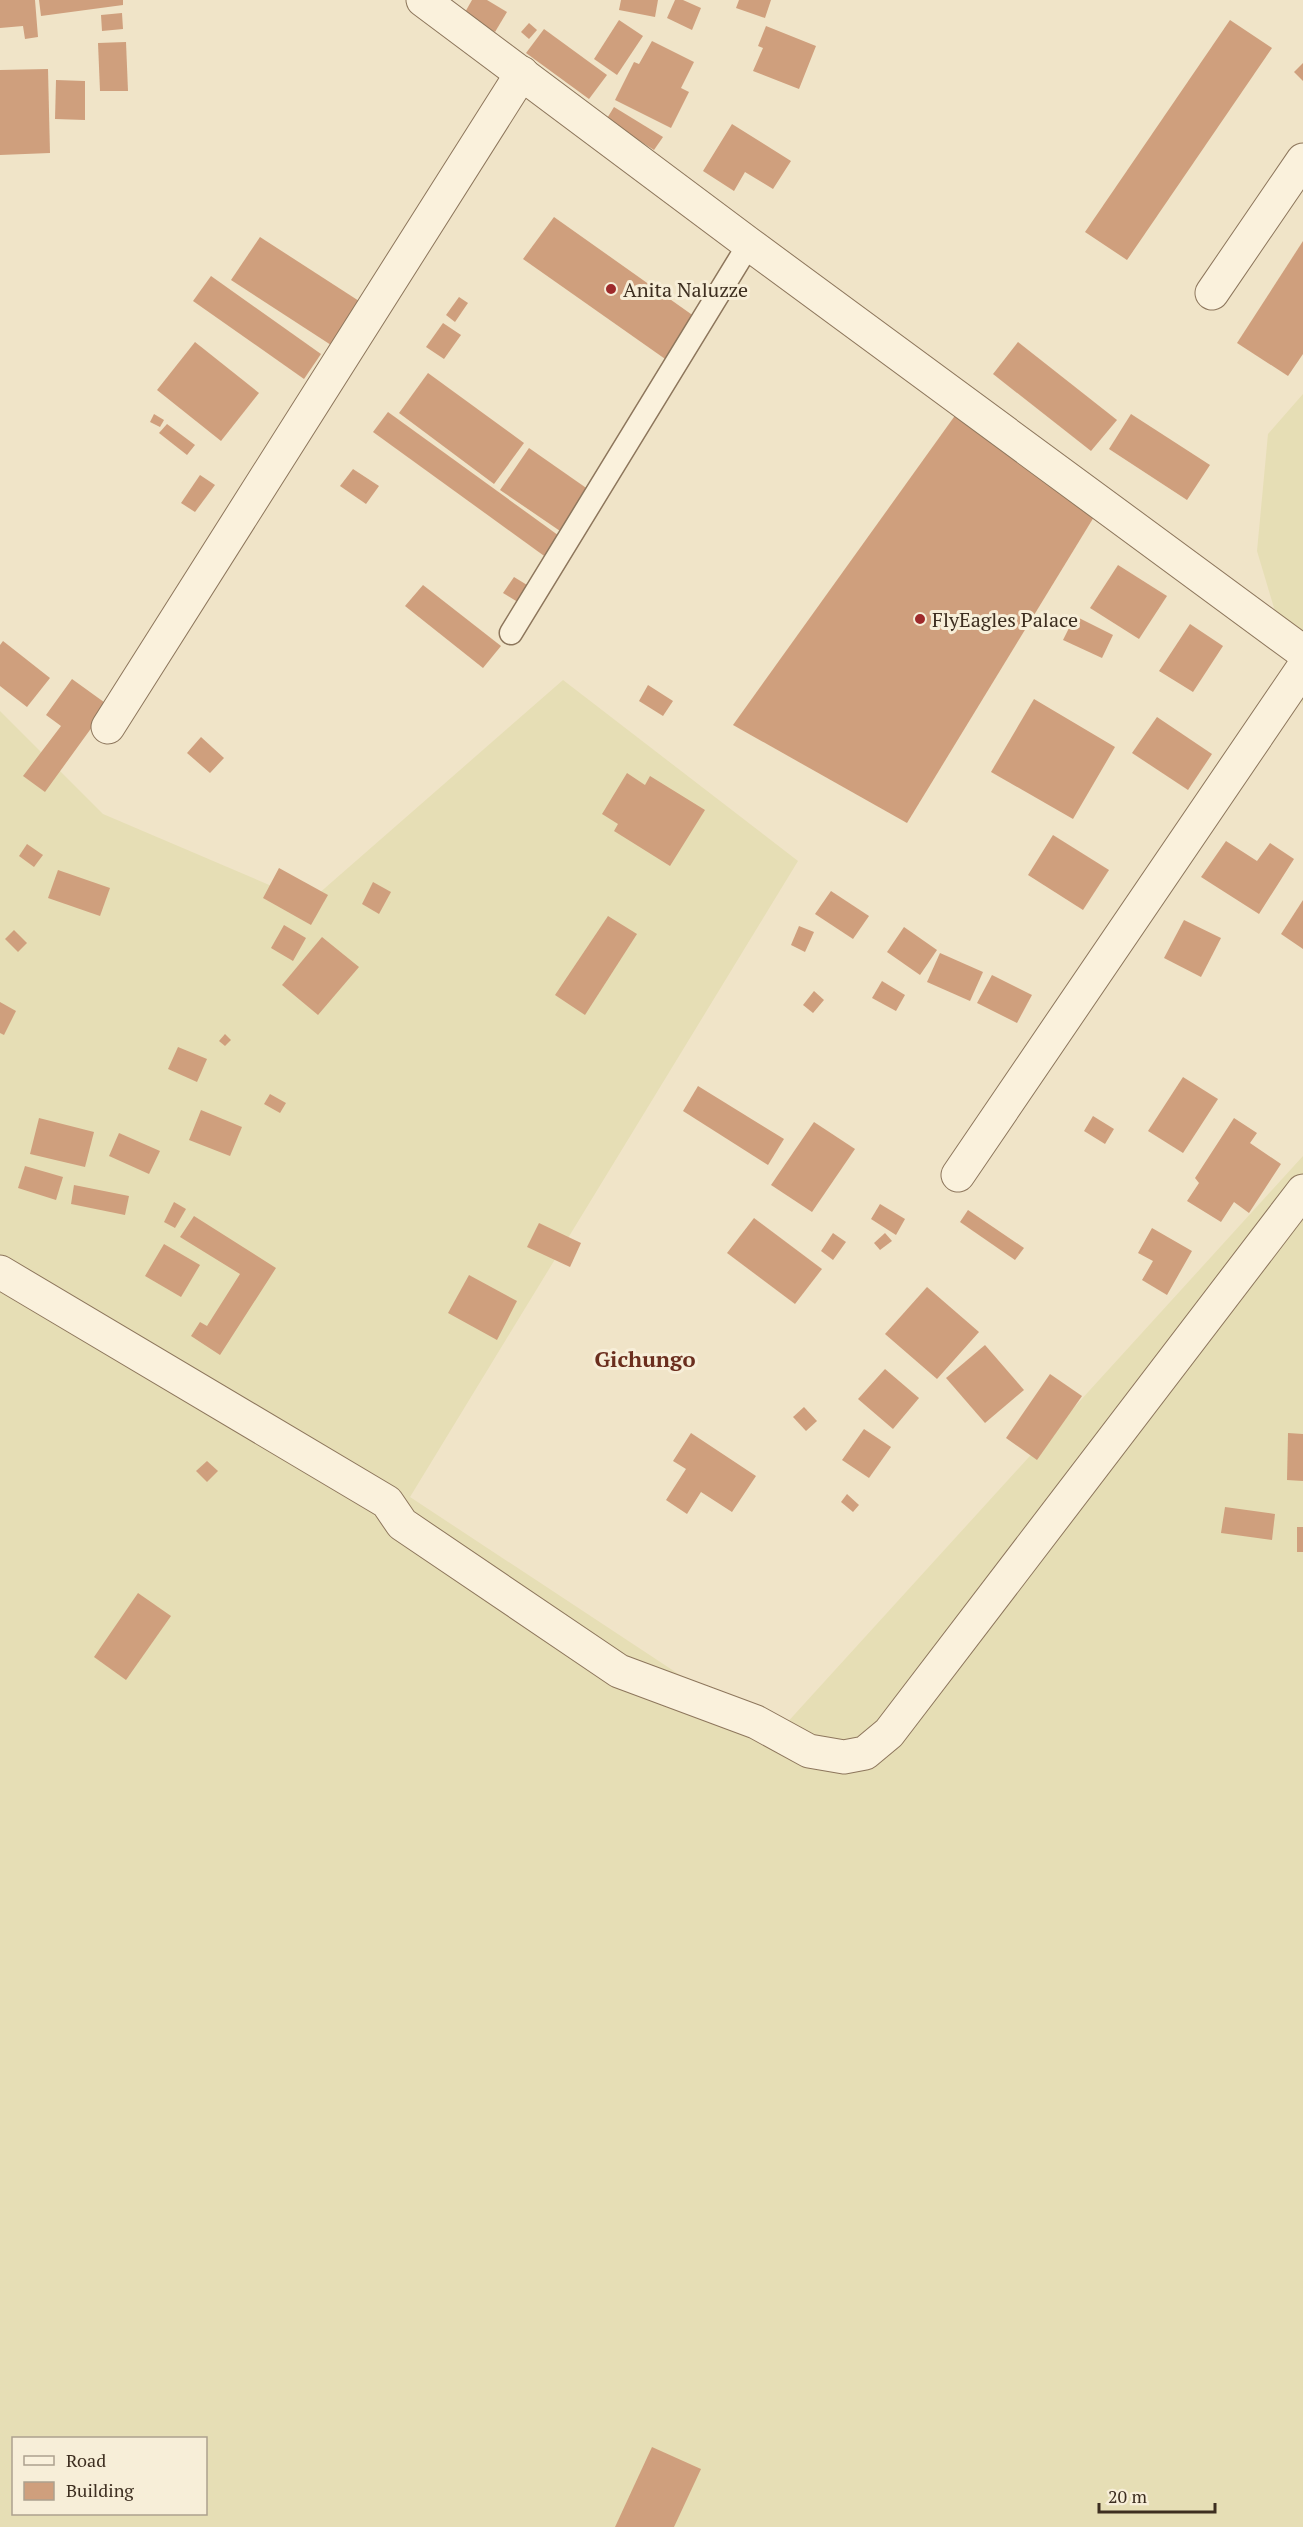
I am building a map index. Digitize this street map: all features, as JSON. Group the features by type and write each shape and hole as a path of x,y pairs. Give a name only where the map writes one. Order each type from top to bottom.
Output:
{"street":[{"path":"423,0 749,244 1303,652"},
{"path":"108,727 522,73"},
{"path":"1212,293 1303,160"},
{"path":"958,1175 1303,668"},
{"path":"0,1272 387,1502 402,1524 619,1671 756,1722 809,1751 844,1757 865,1753 889,1733 1303,1191"}],"lane":[{"path":"511,633 749,244"}],"shaded area":[{"path":"1303,394 1303,705 1257,551 1268,434"},
{"path":"563,680 798,861 410,1497 774,1737 1303,1156 1303,2527 0,2527 0,711 103,814 309,902"}],"building":[{"path":"0,0 35,0 38,37 25,39 23,26 0,28"},
{"path":"39,0 123,0 123,5 41,16"},
{"path":"472,0 487,0 507,12 495,32 464,14"},
{"path":"621,0 658,0 655,17 619,10"},
{"path":"675,0 683,0 701,8 692,30 667,18"},
{"path":"739,0 771,0 765,18 736,8"},
{"path":"122,13 123,29 102,31 101,15"},
{"path":"619,20 643,36 617,75 594,59"},
{"path":"1230,20 1272,48 1127,260 1085,232"},
{"path":"529,23 537,30 529,39 521,32"},
{"path":"766,26 816,46 799,89 753,71 763,48 758,46"},
{"path":"544,29 607,75 589,99 526,53"},
{"path":"652,41 694,62 681,88 689,92 671,128 615,100 634,62 639,64"},
{"path":"126,42 128,91 100,91 98,43"},
{"path":"1303,63 1303,81 1294,72"},
{"path":"48,69 50,153 0,155 0,70"},
{"path":"56,80 85,81 85,120 55,119"},
{"path":"614,107 663,137 654,150 606,120"},
{"path":"732,124 791,161 773,189 745,172 734,191 703,171"},
{"name":"Anita Naluzze","path":"554,217 698,319 668,361 523,259"},
{"path":"260,237 359,301 331,345 231,280"},
{"path":"1303,241 1303,354 1288,376 1237,343"},
{"path":"211,276 321,354 304,379 193,301"},
{"path":"459,297 468,303 455,322 446,315"},
{"path":"443,323 461,335 444,359 426,347"},
{"path":"195,342 259,393 221,441 157,390"},
{"path":"1018,342 1117,420 1091,451 993,374"},
{"path":"428,373 524,443 494,484 399,413"},
{"name":"FlyEagles Palace","path":"959,410 1097,512 907,823 733,725"},
{"path":"388,412 562,538 547,558 373,432"},
{"path":"154,414 164,420 160,427 150,422"},
{"path":"1131,414 1210,465 1187,500 1109,449"},
{"path":"167,424 195,445 187,455 159,433"},
{"path":"529,448 592,492 563,533 500,490"},
{"path":"353,469 379,486 366,504 340,486"},
{"path":"200,475 215,485 195,512 181,503"},
{"path":"1118,565 1167,596 1139,639 1090,608"},
{"path":"514,577 532,588 521,604 503,593"},
{"path":"423,585 501,646 483,668 405,606"},
{"path":"1075,616 1113,635 1102,658 1063,640"},
{"path":"1190,624 1223,646 1193,692 1159,671"},
{"path":"3,641 50,678 27,707 0,686 0,645"},
{"path":"72,679 108,705 45,792 23,776 61,726 46,715"},
{"path":"648,685 673,701 663,716 639,701"},
{"path":"1034,699 1115,747 1073,819 991,772"},
{"path":"1157,717 1212,754 1188,790 1132,753"},
{"path":"201,737 224,758 210,773 187,753"},
{"path":"627,773 645,785 650,776 705,810 670,866 614,831 618,824 602,814"},
{"path":"1053,835 1109,870 1083,910 1028,875"},
{"path":"1226,841 1257,861 1270,843 1294,859 1259,914 1201,877"},
{"path":"27,844 43,855 34,867 19,856"},
{"path":"279,868 328,895 311,925 263,898"},
{"path":"58,870 110,888 100,916 48,898"},
{"path":"373,882 391,892 379,914 362,904"},
{"path":"831,891 869,916 853,939 815,914"},
{"path":"1303,900 1303,949 1281,934"},
{"path":"608,916 637,934 585,1015 555,995"},
{"path":"1184,920 1221,938 1201,977 1164,958"},
{"path":"284,925 306,938 293,961 271,948"},
{"path":"799,926 814,932 805,952 791,945"},
{"path":"904,927 937,950 920,975 887,952"},
{"path":"14,930 27,943 18,952 5,939"},
{"path":"322,937 359,967 318,1015 282,985"},
{"path":"940,953 983,972 970,1001 927,982"},
{"path":"992,975 1032,995 1017,1023 977,1003"},
{"path":"882,981 905,995 896,1011 872,998"},
{"path":"814,991 824,1000 813,1013 803,1005"},
{"path":"0,1002 16,1011 4,1035 0,1033"},
{"path":"225,1034 231,1040 225,1046 219,1041"},
{"path":"178,1047 207,1059 197,1082 168,1069"},
{"path":"1183,1077 1218,1099 1183,1153 1148,1131"},
{"path":"698,1086 784,1139 768,1165 683,1111"},
{"path":"270,1094 286,1103 280,1113 264,1104"},
{"path":"201,1110 242,1127 230,1156 189,1140"},
{"path":"1093,1116 1114,1129 1105,1144 1084,1131"},
{"path":"39,1118 94,1132 85,1167 30,1154"},
{"path":"1234,1118 1257,1133 1250,1143 1281,1164 1249,1213 1234,1202 1221,1222 1187,1201 1199,1183 1195,1178"},
{"path":"814,1122 855,1149 812,1212 771,1185"},
{"path":"119,1133 160,1151 149,1174 109,1156"},
{"path":"25,1166 63,1177 56,1200 18,1188"},
{"path":"74,1185 129,1196 125,1215 71,1204"},
{"path":"174,1202 186,1209 175,1228 164,1222"},
{"path":"880,1204 905,1219 896,1235 871,1219"},
{"path":"968,1210 1024,1248 1015,1260 960,1222"},
{"path":"194,1216 276,1268 220,1355 191,1336 200,1322 207,1326 240,1274 180,1237"},
{"path":"754,1218 822,1269 795,1304 727,1253"},
{"path":"539,1223 581,1243 570,1267 527,1247"},
{"path":"1152,1228 1192,1251 1167,1295 1142,1280 1153,1261 1138,1253"},
{"path":"833,1233 846,1242 833,1260 821,1251"},
{"path":"885,1233 892,1241 880,1250 874,1243"},
{"path":"164,1244 200,1265 181,1297 145,1276"},
{"path":"469,1275 517,1301 497,1340 448,1313"},
{"path":"927,1287 979,1332 937,1379 885,1334"},
{"path":"985,1345 1024,1390 985,1423 946,1378"},
{"path":"885,1369 919,1398 893,1429 858,1399"},
{"path":"1050,1374 1082,1396 1037,1460 1006,1438"},
{"path":"804,1407 817,1421 806,1431 793,1417"},
{"path":"864,1429 891,1447 869,1478 842,1460"},
{"path":"691,1433 756,1476 732,1512 701,1492 687,1514 666,1500 686,1469 673,1461"},
{"path":"1288,1433 1303,1434 1303,1481 1287,1480"},
{"path":"207,1461 218,1471 207,1482 196,1471"},
{"path":"847,1494 859,1505 853,1512 841,1502"},
{"path":"1225,1507 1275,1514 1272,1540 1221,1533"},
{"path":"1297,1527 1303,1527 1303,1552 1297,1552"},
{"path":"138,1593 171,1616 126,1680 94,1657"},
{"path":"652,2447 701,2469 674,2527 615,2527"}],"place":[{"name":"Anita Naluzze","path":"611,289"},
{"name":"FlyEagles Palace","path":"920,619"}],"district":[{"name":"Gichungo","path":"645,1358"}]}
